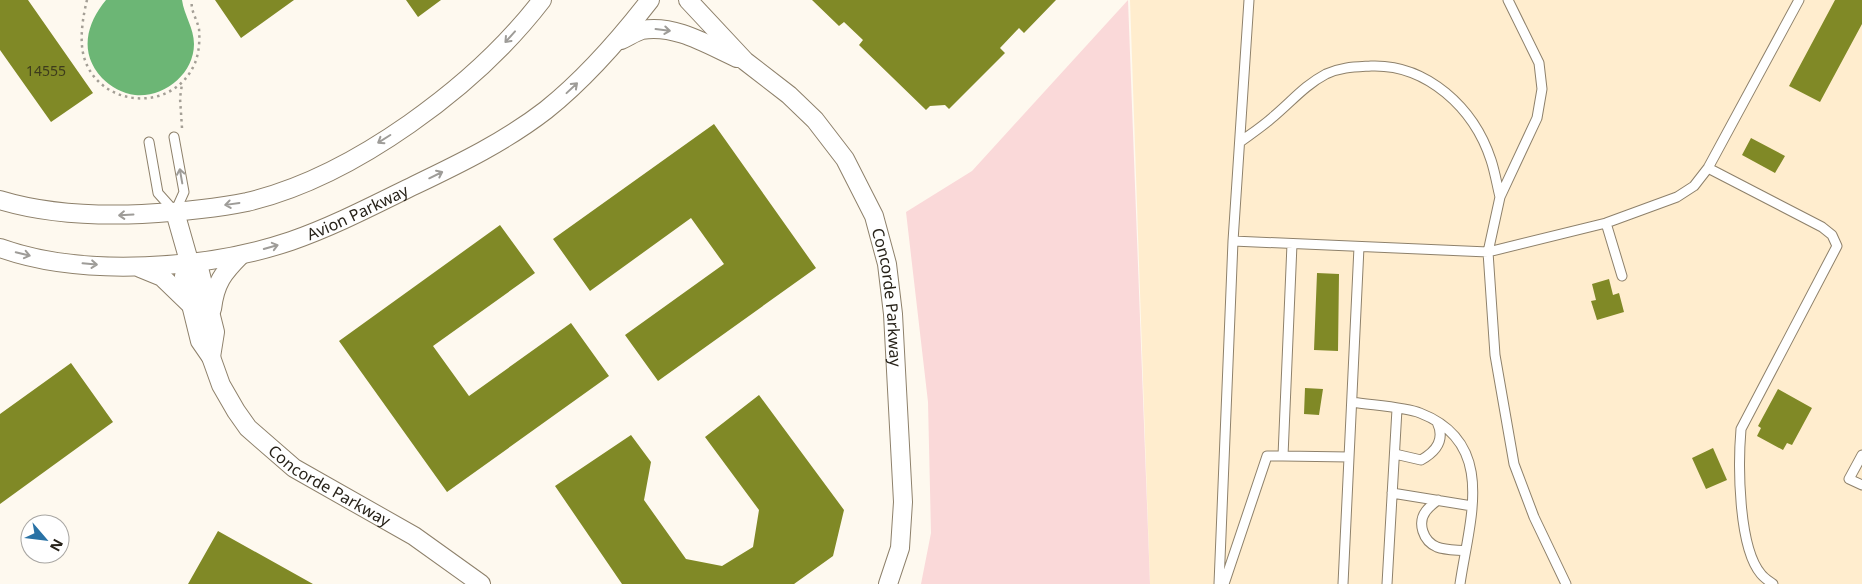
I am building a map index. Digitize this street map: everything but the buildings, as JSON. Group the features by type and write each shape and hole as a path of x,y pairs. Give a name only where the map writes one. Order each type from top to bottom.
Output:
{"street":[{"path":"0,200 44,210 100,216 175,212 247,202 313,179 340,167 443,99 505,43 542,0"},
{"name":"Avion Parkway","path":"0,248 45,260 107,266 135,266 189,262 241,255 290,241 338,223 479,154 509,136 544,111 571,88 617,42 650,0"},
{"name":"Concorde Parkway","path":"688,0 745,61 788,95 831,139 863,191 881,238 887,264 892,314 903,502 900,548 888,584"},
{"name":"Concorde Parkway","path":"617,42 640,31 659,28 680,33 745,61"},
{"name":"Concorde Parkway","path":"175,212 189,262 184,276 200,341 211,357 221,385 248,428 294,468 414,536 481,584"},
{"path":"211,314 214,292 224,272 241,255"},
{"name":"Concorde Parkway","path":"189,262 200,268 211,314 215,332 211,357"},
{"path":"135,266 162,277 193,308"}],"lane":[{"path":"1219,584 1233,241 1249,0"},
{"path":"1508,0 1539,63 1542,89 1537,118 1500,197 1488,252 1495,355 1514,464 1534,517 1566,584"},
{"path":"1233,241 1488,252 1606,223 1677,197 1694,186 1708,168 1799,0"},
{"path":"1240,142 1273,117 1304,87 1328,73 1347,67 1388,65 1409,70 1428,79 1462,109 1477,130 1491,159 1500,197"},
{"path":"149,142 158,193 175,212 184,192 178,136"},
{"path":"1708,168 1822,227 1832,235 1838,246 1741,429 1738,460 1748,549 1760,573 1773,584"},
{"path":"1606,223 1622,276"},
{"path":"1283,456 1292,244"},
{"path":"1343,584 1359,247"},
{"path":"1352,402 1418,412 1435,420 1463,446 1471,463 1474,484 1460,584"},
{"path":"1387,584 1397,409"},
{"path":"1395,454 1421,460 1432,454 1440,443 1442,432 1435,420"},
{"path":"1862,455 1849,479 1862,485"},
{"path":"1224,584 1267,456 1349,457"},
{"path":"1392,493 1472,506"},
{"path":"1438,500 1426,510 1422,520 1422,533 1429,542 1436,546 1465,551"}],"path":[{"path":"87,0 83,23 84,57 95,78 125,96 144,100 170,93 182,83 195,64 199,49 199,30 191,5 192,0"},
{"path":"178,136 182,83"}],"shaded area":[{"path":"106,0 182,0 194,38 194,44 193,55 189,65 175,82 156,93 135,95 117,89 102,78 90,59 88,39 94,19"},
{"path":"1128,0 1150,584 921,584 931,533 928,402 906,212 972,171"},
{"path":"1130,0 1862,0 1862,584 1150,584"}]}
